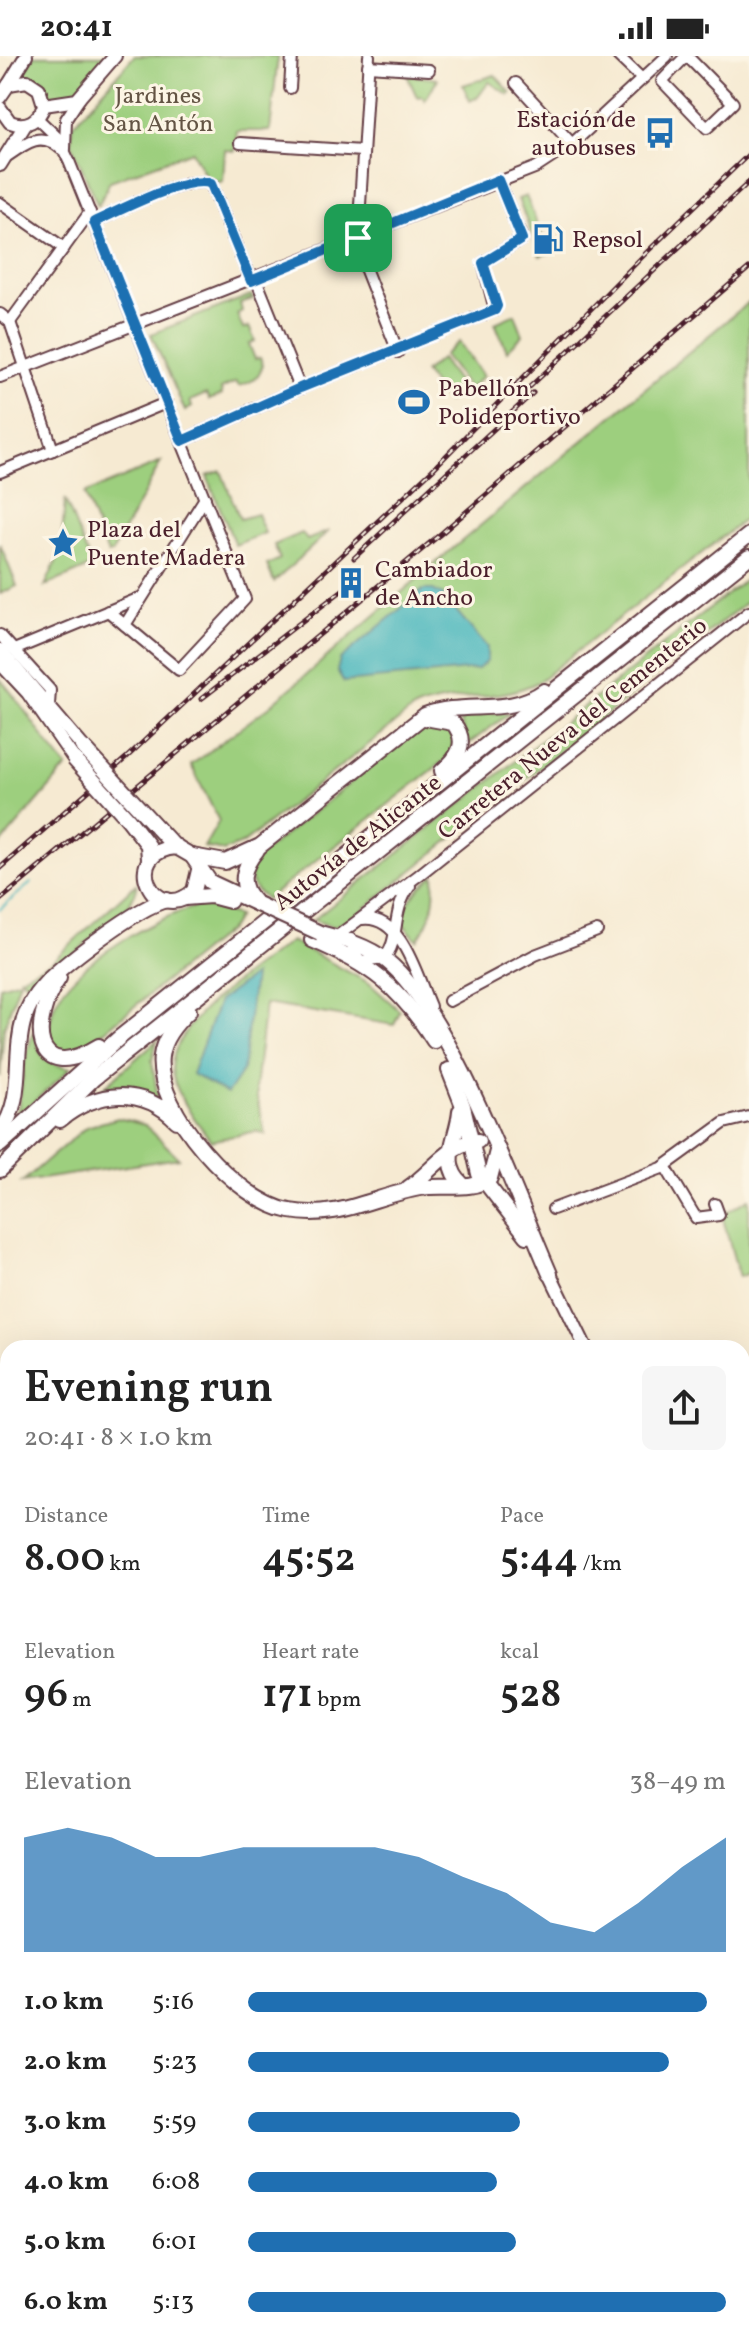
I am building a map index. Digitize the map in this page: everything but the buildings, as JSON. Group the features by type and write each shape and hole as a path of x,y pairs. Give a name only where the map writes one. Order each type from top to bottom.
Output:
{"highway":[{"name":"Autovía de Alicante","path":"0,1145 119,1038 749,535"},
{"name":"Autovía de Alicante","path":"0,1170 93,1079 749,557"},
{"path":"195,863 225,862 260,846 421,718 445,708 504,707 525,702 576,673"},
{"path":"409,804 449,765 462,745 459,730 453,723 440,718 421,718"},
{"path":"79,754 133,813 177,847 219,887 254,908"},
{"path":"0,1132 16,1098 20,1040 28,1010 44,985 139,905 149,859 148,845 133,813"},
{"path":"254,908 247,894 243,872 260,846"},
{"path":"149,859 161,850 177,847"},
{"path":"183,898 194,891 195,863"},
{"path":"146,879 154,893 167,900"},
{"path":"129,916 167,900 223,898 254,908 316,936 361,961 393,988 427,1030 459,1095 469,1141 484,1183 504,1206 550,1274"},
{"path":"316,936 343,939 384,958 411,983 444,1041 497,1151 550,1274"},
{"path":"76,960 59,979 46,1002 41,1034 46,1053 60,1061 74,1061 119,1038"},
{"path":"197,1141 166,1092 161,1054 182,1018 223,977"},
{"path":"33,1137 90,1100 129,1095 153,1103 169,1113 234,1181 255,1197 286,1211 333,1213 397,1194 484,1183 494,1172 497,1151"},
{"path":"459,1095 459,1122 451,1150 451,1172 455,1185 504,1206"},
{"path":"397,1194 431,1172 451,1150 469,1141 483,1142 497,1151"}],"main road":[{"path":"2,90 26,56"},
{"path":"44,105 69,103 82,95 115,56"},
{"path":"2,90 21,80 33,83 42,92 44,105 2,162"},
{"path":"2,115 31,122"},
{"path":"0,650 49,705 79,754"},
{"path":"0,663 79,754"},
{"path":"550,1274 582,1340"}],"street":[{"path":"290,88 292,56"},
{"path":"618,56 642,79"},
{"path":"0,377 537,167 572,144 667,56"},
{"path":"687,56 733,103 707,128 662,81 687,56"},
{"path":"398,352 356,239 368,61 429,70"},
{"path":"516,83 572,144"},
{"path":"66,155 66,119 82,95"},
{"path":"31,122 58,138 66,155 245,599 179,670 108,611"},
{"path":"2,162 27,141 37,139 47,139 66,155"},
{"path":"240,143 362,151"},
{"path":"182,441 300,388 398,352 497,308 483,263 522,239 498,180"},
{"path":"6,325 64,248 92,217 188,183 211,184 300,388"},
{"path":"0,203 64,248"},
{"path":"0,314 25,367 53,450"},
{"path":"0,472 161,405 165,400"},
{"path":"125,625 205,498"},
{"path":"14,650 142,597"},
{"name":"Carretera Nueva del Cementerio","path":"359,922 749,612"},
{"path":"0,635 50,690 49,705"},
{"name":"Carretera Nueva del Cementerio","path":"384,958 391,948 399,903 419,875"},
{"path":"384,958 361,961 343,939 359,922 381,921 394,932 444,1041"},
{"path":"449,1001 535,955 597,931"},
{"path":"553,1209 665,1166 724,1123 749,1117"},
{"path":"665,1166 696,1218 719,1215 715,1204"}],"green space":[{"path":"34,56 111,56 74,96 50,100 42,84 20,77"},
{"name":"Jardines San Antón","path":"134,56 278,56 270,131 237,131 235,151 225,150 223,181 210,184 192,151 110,181 98,206 72,145 72,126"},
{"path":"407,75 438,79 425,100 422,96 417,97"},
{"path":"495,75 511,93 509,95 489,82 478,97 470,101 463,85"},
{"path":"526,196 549,253 540,256 518,199"},
{"path":"251,295 253,299 240,303 242,311 237,314 243,329 249,327 255,341 249,344 255,359 260,358 263,365 259,374 248,383 239,386 236,382 221,389 222,395 209,400 206,394 190,401 192,407 185,411 151,334"},
{"path":"749,302 749,516 538,682 507,693 444,701 412,710 242,844 223,851 204,847 219,821 191,765 270,706 433,565"},
{"path":"515,314 523,335 507,351 495,323"},
{"path":"459,342 483,376 469,389 444,355"},
{"path":"441,359 463,389 447,402 424,372"},
{"path":"161,462 112,553 108,554 84,494"},
{"path":"221,471 240,519 257,514 265,533 235,545 207,476"},
{"path":"65,499 92,566 45,586 61,551"},
{"path":"329,531 274,582 267,565 280,559 274,545 302,533 307,540"},
{"path":"0,544 17,586 0,594"},
{"path":"749,577 749,600 359,913 334,927 313,920"},
{"path":"0,679 67,767 0,845"},
{"path":"510,713 467,745 461,722 446,715"},
{"path":"435,724 448,730 453,738 452,748 445,760 267,899 257,891 250,877 256,858 418,729"},
{"path":"434,874 432,908 417,940 402,923 403,915 413,896"},
{"path":"136,884 137,889 128,907 33,990 20,977 51,962"},
{"path":"202,905 238,916 231,928 83,1048 58,1052 48,1040 52,1013 65,988 80,972 142,929"},
{"path":"291,941 369,983 400,1011 394,1025 265,1004 255,1089 265,1134 256,1131 211,1141 180,1094 173,1076 173,1057 182,1037 196,1018 235,982"},
{"path":"20,980 4,1028 0,1077 0,986"},
{"path":"37,1026 37,1043 43,1056 54,1064 71,1068 16,1118 25,1060"},
{"path":"157,1040 152,1061 158,1099 125,1084 103,1088"},
{"path":"118,1118 145,1125 179,1158 22,1182 86,1127"},
{"path":"749,1199 749,1273 739,1277 722,1215"}],"water":[{"path":"423,590 433,590 443,595 487,647 487,661 478,669 344,682 337,671 340,659"},
{"path":"254,975 243,1070 227,1094 192,1074 219,1001"}],"waterway":[{"path":"0,909 31,883"}],"railway":[{"path":"0,868 126,758 432,470 647,252 749,154"},
{"path":"521,395 749,182"},
{"path":"0,900 437,537 749,268"},
{"path":"354,558 533,393"},
{"path":"201,699 353,582"}],"place":[{"name":"Estación de autobuses","path":"660,133"},
{"name":"Repsol","path":"548,239"},
{"name":"Pabellón Polideportivo","path":"414,402"},
{"name":"Plaza del Puente Madera","path":"63,543"},
{"name":"Cambiador de Ancho","path":"351,583"}],"route":[{"path":"498,180 522,239 518,245 483,263 497,306 495,310 395,353 300,388 182,441 94,222 188,183 206,181 211,184 251,281 358,238 498,180"}]}
